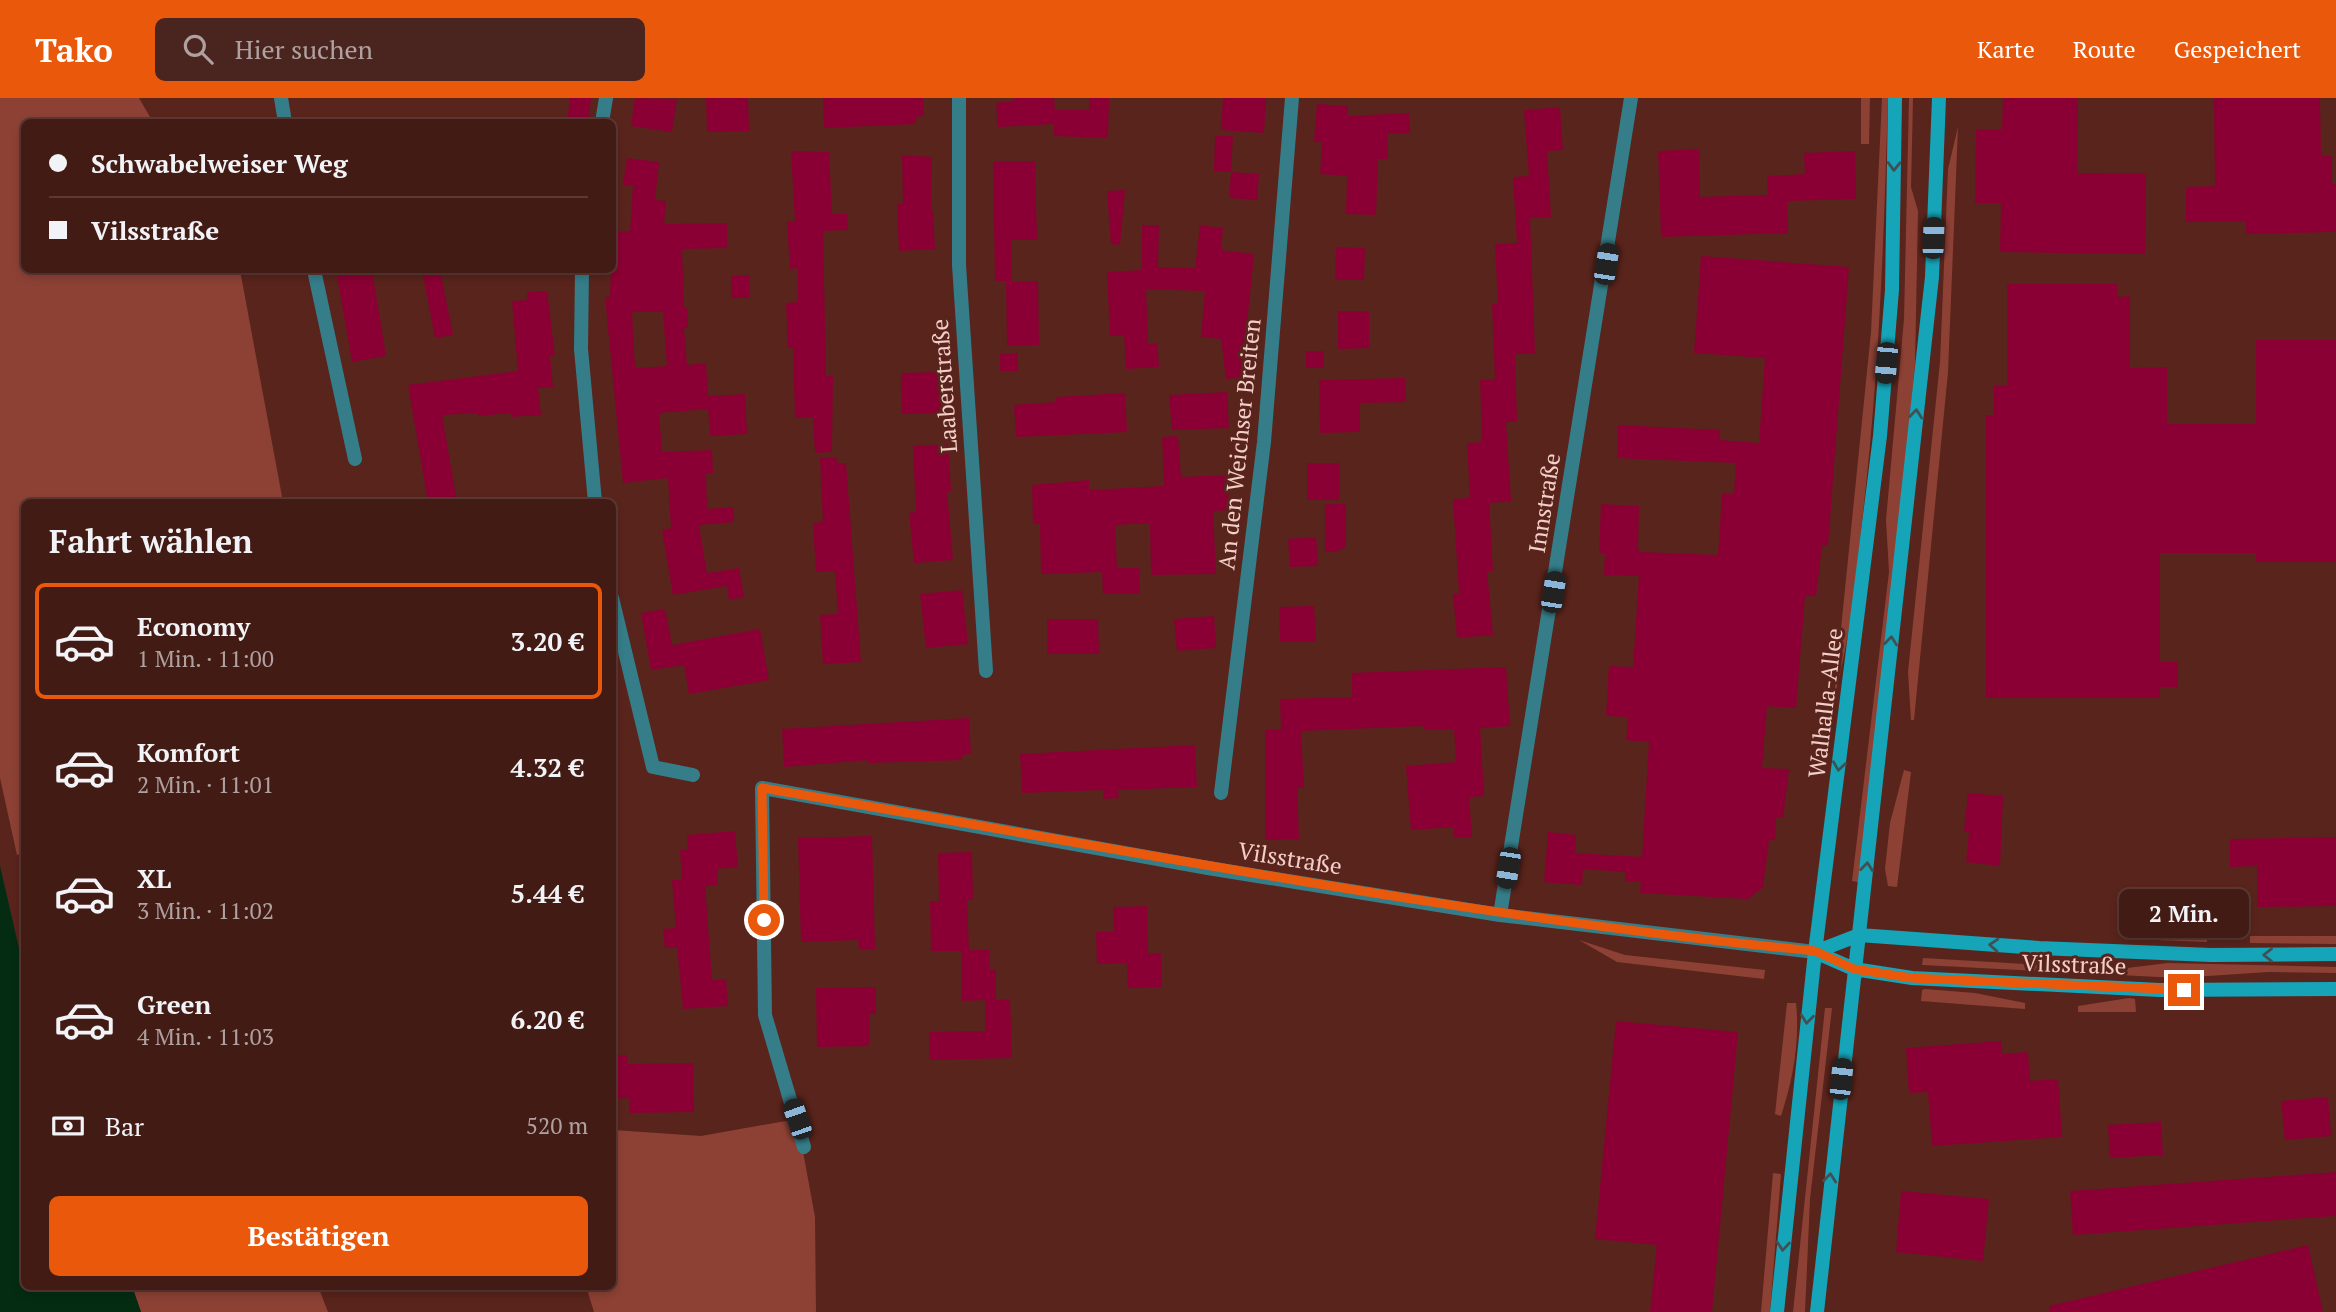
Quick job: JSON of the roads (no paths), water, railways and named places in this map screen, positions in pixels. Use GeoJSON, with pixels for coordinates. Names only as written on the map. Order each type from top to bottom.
{"type":"FeatureCollection","features":[{"type":"Feature","properties":{"kind":"main road","name":"Walhalla-Allee"},"geometry":{"type":"LineString","coordinates":[[1777,1312],[1815,951],[1880,436],[1892,290],[1895,98]]}},
{"type":"Feature","properties":{"kind":"main road"},"geometry":{"type":"LineString","coordinates":[[1817,1312],[1932,277],[1939,98]]}},
{"type":"Feature","properties":{"kind":"main road","name":"Vilsstraße"},"geometry":{"type":"LineString","coordinates":[[1815,951],[1858,934],[2027,947],[2211,955],[2336,954]]}},
{"type":"Feature","properties":{"kind":"main road","name":"Vilsstraße"},"geometry":{"type":"LineString","coordinates":[[1815,951],[1854,969],[1912,978],[2038,986],[2336,989]]}},
{"type":"Feature","properties":{"kind":"street"},"geometry":{"type":"LineString","coordinates":[[281,98],[284,119]]}},
{"type":"Feature","properties":{"kind":"street"},"geometry":{"type":"LineString","coordinates":[[602,119],[606,98]]}},
{"type":"Feature","properties":{"kind":"street","name":"Laaberstraße"},"geometry":{"type":"LineString","coordinates":[[959,98],[959,265],[986,671]]}},
{"type":"Feature","properties":{"kind":"street","name":"An den Weichser Breiten"},"geometry":{"type":"LineString","coordinates":[[1221,793],[1264,442],[1292,98]]}},
{"type":"Feature","properties":{"kind":"street","name":"Innstraße"},"geometry":{"type":"LineString","coordinates":[[1500,915],[1631,98]]}},
{"type":"Feature","properties":{"kind":"street"},"geometry":{"type":"LineString","coordinates":[[315,273],[355,459]]}},
{"type":"Feature","properties":{"kind":"street"},"geometry":{"type":"LineString","coordinates":[[582,273],[581,349],[595,499]]}},
{"type":"Feature","properties":{"kind":"street"},"geometry":{"type":"LineString","coordinates":[[616,614],[653,767],[693,775]]}},
{"type":"Feature","properties":{"kind":"street","name":"Vilsstraße"},"geometry":{"type":"LineString","coordinates":[[804,1147],[765,1014],[762,788],[1208,868],[1500,915],[1815,951]]}}]}
